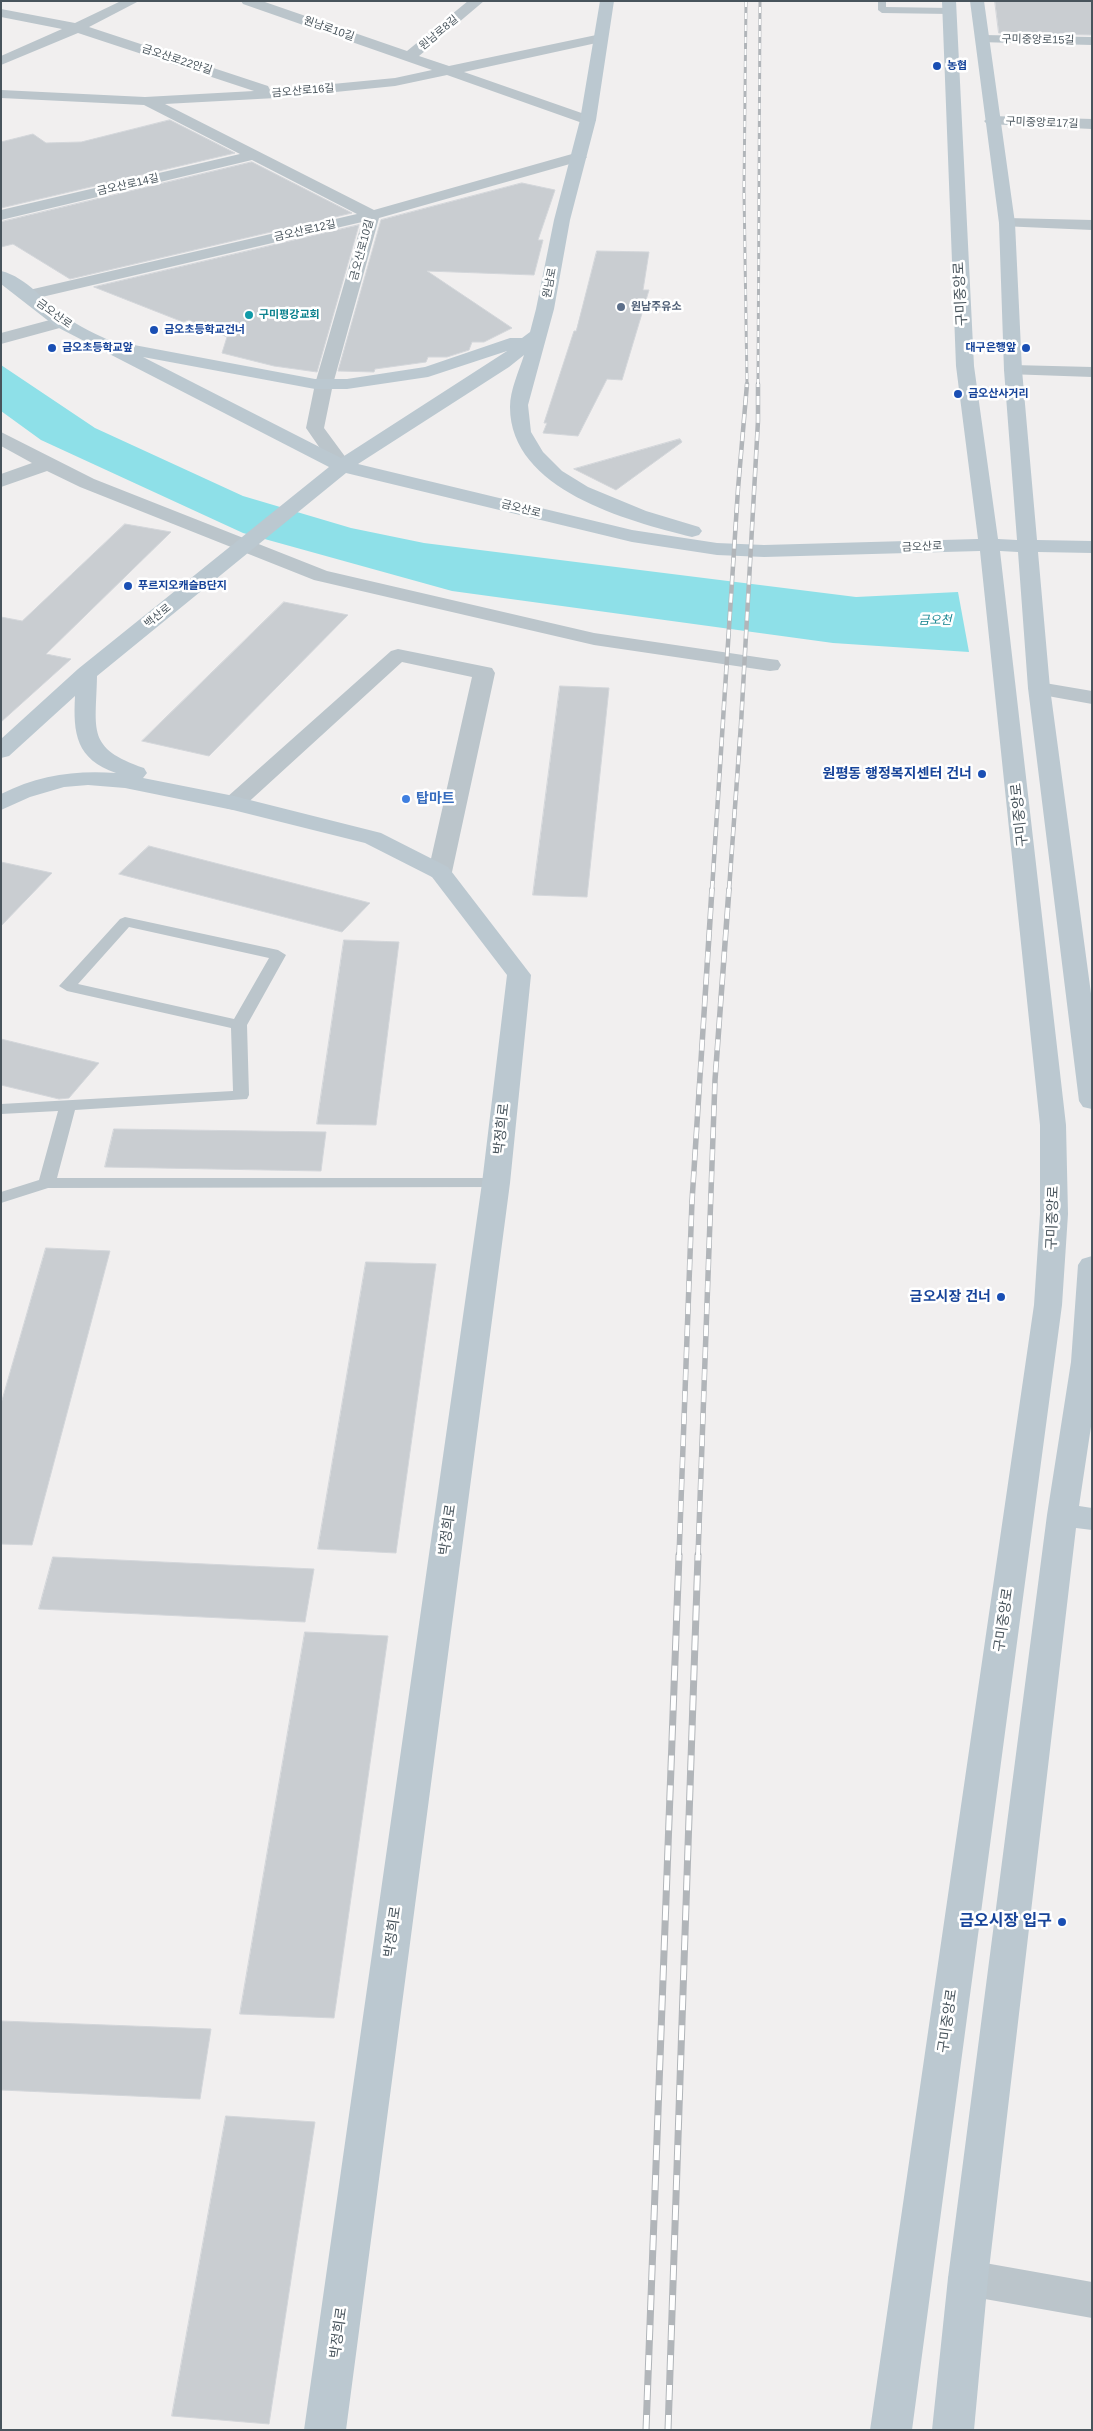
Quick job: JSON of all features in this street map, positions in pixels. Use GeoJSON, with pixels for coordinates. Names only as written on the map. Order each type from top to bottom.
{"type":"FeatureCollection","features":[{"type":"Feature","properties":{"kind":"main road","name":"원남로"},"geometry":{"type":"LineString","coordinates":[[607,1],[588,120],[562,220],[545,309],[536,335],[519,405],[518,420],[524,440],[537,460],[560,477],[604,503],[702,534],[773,551]]}},
{"type":"Feature","properties":{"kind":"main road"},"geometry":{"type":"LineString","coordinates":[[977,1],[1007,223],[1013,370],[1039,688],[1084,990],[1092,1101]]}},
{"type":"Feature","properties":{"kind":"main road","name":"구미중앙로"},"geometry":{"type":"LineString","coordinates":[[891,2430],[1048,1305],[1054,1214],[1053,1126],[989,545],[965,366],[949,6]]}},
{"type":"Feature","properties":{"kind":"main road","name":"금오산로"},"geometry":{"type":"LineString","coordinates":[[1,276],[29,295],[61,322],[342,466],[632,536],[717,549],[773,551],[989,545],[1092,547]]}},
{"type":"Feature","properties":{"kind":"main road"},"geometry":{"type":"LineString","coordinates":[[102,344],[315,384],[324,384],[376,381],[428,372],[536,335]]}},
{"type":"Feature","properties":{"kind":"main road"},"geometry":{"type":"LineString","coordinates":[[342,466],[503,363],[536,335]]}},
{"type":"Feature","properties":{"kind":"main road","name":"백산로"},"geometry":{"type":"LineString","coordinates":[[1,751],[86,674],[342,466]]}},
{"type":"Feature","properties":{"kind":"main road"},"geometry":{"type":"LineString","coordinates":[[86,674],[86,736],[91,748],[100,758],[134,773],[234,803]]}},
{"type":"Feature","properties":{"kind":"main road"},"geometry":{"type":"LineString","coordinates":[[1,803],[43,784],[88,778],[125,781],[234,803]]}},
{"type":"Feature","properties":{"kind":"main road","name":"박정희로"},"geometry":{"type":"LineString","coordinates":[[234,803],[373,838],[440,872],[519,975],[496,1183],[325,2430]]}},
{"type":"Feature","properties":{"kind":"main road"},"geometry":{"type":"LineString","coordinates":[[953,2430],[968,2278],[1077,1517],[1092,1264]]}},
{"type":"Feature","properties":{"kind":"street"},"geometry":{"type":"LineString","coordinates":[[1,61],[77,28],[132,1]]}},
{"type":"Feature","properties":{"kind":"street","name":"원남로10길"},"geometry":{"type":"LineString","coordinates":[[248,1],[410,57]]}},
{"type":"Feature","properties":{"kind":"street","name":"원남로8길"},"geometry":{"type":"LineString","coordinates":[[410,57],[477,1]]}},
{"type":"Feature","properties":{"kind":"street","name":"금오산로22안길"},"geometry":{"type":"LineString","coordinates":[[1,13],[77,28],[276,94]]}},
{"type":"Feature","properties":{"kind":"street","name":"금오산로16길"},"geometry":{"type":"LineString","coordinates":[[1,94],[145,100],[276,94],[395,82],[601,38]]}},
{"type":"Feature","properties":{"kind":"street","name":"구미중앙로15길"},"geometry":{"type":"LineString","coordinates":[[983,39],[1092,41]]}},
{"type":"Feature","properties":{"kind":"street","name":"원남로8길"},"geometry":{"type":"LineString","coordinates":[[410,57],[449,70]]}},
{"type":"Feature","properties":{"kind":"street"},"geometry":{"type":"LineString","coordinates":[[449,70],[588,120]]}},
{"type":"Feature","properties":{"kind":"street","name":"금오산로10길"},"geometry":{"type":"LineString","coordinates":[[145,100],[372,215],[324,384],[315,428],[342,466]]}},
{"type":"Feature","properties":{"kind":"street","name":"구미중앙로17길"},"geometry":{"type":"LineString","coordinates":[[992,121],[1092,124]]}},
{"type":"Feature","properties":{"kind":"street","name":"금오산로14길"},"geometry":{"type":"LineString","coordinates":[[1,215],[255,155]]}},
{"type":"Feature","properties":{"kind":"street","name":"금오산로12길"},"geometry":{"type":"LineString","coordinates":[[29,295],[372,215],[579,157]]}},
{"type":"Feature","properties":{"kind":"street"},"geometry":{"type":"LineString","coordinates":[[1007,223],[1092,225]]}},
{"type":"Feature","properties":{"kind":"street"},"geometry":{"type":"LineString","coordinates":[[1,339],[61,322]]}},
{"type":"Feature","properties":{"kind":"street"},"geometry":{"type":"LineString","coordinates":[[1013,370],[1092,372]]}},
{"type":"Feature","properties":{"kind":"street"},"geometry":{"type":"LineString","coordinates":[[1,438],[87,483],[321,576],[594,639],[712,658],[770,665]]}},
{"type":"Feature","properties":{"kind":"street"},"geometry":{"type":"LineString","coordinates":[[1,481],[48,464]]}},
{"type":"Feature","properties":{"kind":"street"},"geometry":{"type":"LineString","coordinates":[[234,803],[398,655],[484,673],[440,872]]}},
{"type":"Feature","properties":{"kind":"street"},"geometry":{"type":"LineString","coordinates":[[1039,688],[1092,698]]}},
{"type":"Feature","properties":{"kind":"street"},"geometry":{"type":"LineString","coordinates":[[968,2278],[1092,2300]]}},
{"type":"Feature","properties":{"kind":"lane"},"geometry":{"type":"LineString","coordinates":[[882,1],[882,10],[949,6]]}},
{"type":"Feature","properties":{"kind":"lane"},"geometry":{"type":"LineString","coordinates":[[1,1110],[241,1095],[239,1025],[278,954],[125,922],[67,986],[239,1025]]}},
{"type":"Feature","properties":{"kind":"lane"},"geometry":{"type":"LineString","coordinates":[[47,1182],[68,1105]]}},
{"type":"Feature","properties":{"kind":"lane"},"geometry":{"type":"LineString","coordinates":[[1,1198],[47,1182],[496,1183]]}},
{"type":"Feature","properties":{"kind":"water","name":"금오천"},"geometry":{"type":"Polygon","coordinates":[[[1,365],[95,428],[243,496],[351,528],[424,543],[856,597],[958,592],[969,652],[833,643],[452,591],[243,533],[41,440],[1,411],[1,365]]]}},
{"type":"Feature","properties":{"kind":"building"},"geometry":{"type":"Polygon","coordinates":[[[995,1],[1092,1],[1092,35],[999,33],[995,1]]]}},
{"type":"Feature","properties":{"kind":"building"},"geometry":{"type":"Polygon","coordinates":[[[170,120],[235,153],[1,208],[1,142],[33,134],[46,143],[81,142],[170,120]]]}},
{"type":"Feature","properties":{"kind":"building"},"geometry":{"type":"Polygon","coordinates":[[[252,162],[352,213],[70,279],[13,244],[1,247],[1,222],[252,162]]]}},
{"type":"Feature","properties":{"kind":"building"},"geometry":{"type":"Polygon","coordinates":[[[522,183],[555,190],[538,240],[543,240],[534,275],[427,271],[512,328],[484,342],[472,342],[469,350],[447,357],[428,357],[426,362],[375,369],[374,372],[338,371],[381,220],[522,183]]]}},
{"type":"Feature","properties":{"kind":"building"},"geometry":{"type":"Polygon","coordinates":[[[359,225],[317,372],[274,366],[222,353],[227,337],[189,320],[183,322],[94,287],[359,225]]]}},
{"type":"Feature","properties":{"kind":"building"},"geometry":{"type":"Polygon","coordinates":[[[597,251],[649,252],[643,290],[649,290],[622,380],[607,379],[578,436],[543,433],[547,423],[544,423],[574,331],[576,331],[597,251]]]}},
{"type":"Feature","properties":{"kind":"building"},"geometry":{"type":"Polygon","coordinates":[[[680,439],[682,442],[616,490],[574,469],[680,439]]]}},
{"type":"Feature","properties":{"kind":"building"},"geometry":{"type":"Polygon","coordinates":[[[125,524],[171,532],[46,654],[71,659],[1,722],[1,617],[22,621],[125,524]]]}},
{"type":"Feature","properties":{"kind":"building"},"geometry":{"type":"Polygon","coordinates":[[[284,602],[348,615],[209,756],[142,741],[284,602]]]}},
{"type":"Feature","properties":{"kind":"building"},"geometry":{"type":"Polygon","coordinates":[[[560,686],[609,688],[587,897],[533,895],[560,686]]]}},
{"type":"Feature","properties":{"kind":"building"},"geometry":{"type":"Polygon","coordinates":[[[149,846],[370,903],[342,932],[119,874],[149,846]]]}},
{"type":"Feature","properties":{"kind":"building"},"geometry":{"type":"Polygon","coordinates":[[[1,862],[52,873],[1,926],[1,862]]]}},
{"type":"Feature","properties":{"kind":"building"},"geometry":{"type":"Polygon","coordinates":[[[344,940],[399,942],[376,1125],[317,1124],[344,940]]]}},
{"type":"Feature","properties":{"kind":"building"},"geometry":{"type":"Polygon","coordinates":[[[1,1039],[99,1063],[69,1098],[59,1099],[1,1085],[1,1039]]]}},
{"type":"Feature","properties":{"kind":"building"},"geometry":{"type":"Polygon","coordinates":[[[114,1129],[326,1132],[321,1171],[105,1167],[114,1129]]]}},
{"type":"Feature","properties":{"kind":"building"},"geometry":{"type":"Polygon","coordinates":[[[46,1248],[110,1251],[32,1545],[1,1544],[1,1404],[46,1248]]]}},
{"type":"Feature","properties":{"kind":"building"},"geometry":{"type":"Polygon","coordinates":[[[366,1262],[436,1264],[396,1553],[318,1549],[366,1262]]]}},
{"type":"Feature","properties":{"kind":"building"},"geometry":{"type":"Polygon","coordinates":[[[53,1557],[314,1569],[305,1622],[39,1609],[53,1557]]]}},
{"type":"Feature","properties":{"kind":"building"},"geometry":{"type":"Polygon","coordinates":[[[305,1632],[388,1636],[334,2018],[240,2014],[305,1632]]]}},
{"type":"Feature","properties":{"kind":"building"},"geometry":{"type":"Polygon","coordinates":[[[1,2021],[211,2029],[200,2099],[1,2090],[1,2021]]]}},
{"type":"Feature","properties":{"kind":"building"},"geometry":{"type":"Polygon","coordinates":[[[226,2116],[315,2122],[269,2424],[172,2416],[226,2116]]]}},
{"type":"Feature","properties":{"kind":"railway"},"geometry":{"type":"LineString","coordinates":[[746,1],[744,191],[747,384]]}},
{"type":"Feature","properties":{"kind":"railway"},"geometry":{"type":"LineString","coordinates":[[758,385],[760,1]]}},
{"type":"Feature","properties":{"kind":"railway"},"geometry":{"type":"LineString","coordinates":[[712,890],[738,489],[747,384]]}},
{"type":"Feature","properties":{"kind":"railway"},"geometry":{"type":"LineString","coordinates":[[729,890],[741,724],[758,421],[758,385]]}},
{"type":"Feature","properties":{"kind":"railway"},"geometry":{"type":"LineString","coordinates":[[679,1556],[692,1201],[712,889]]}},
{"type":"Feature","properties":{"kind":"railway"},"geometry":{"type":"LineString","coordinates":[[698,1556],[715,1080],[729,889]]}},
{"type":"Feature","properties":{"kind":"railway"},"geometry":{"type":"LineString","coordinates":[[646,2430],[679,1555]]}},
{"type":"Feature","properties":{"kind":"railway"},"geometry":{"type":"LineString","coordinates":[[668,2430],[698,1555]]}},
{"type":"Feature","properties":{"kind":"place","name":"농협"},"geometry":{"type":"Point","coordinates":[937,66]}},
{"type":"Feature","properties":{"kind":"place","name":"원남주유소"},"geometry":{"type":"Point","coordinates":[621,307]}},
{"type":"Feature","properties":{"kind":"place","name":"구미평강교회"},"geometry":{"type":"Point","coordinates":[249,315]}},
{"type":"Feature","properties":{"kind":"place","name":"금오초등학교건너"},"geometry":{"type":"Point","coordinates":[154,330]}},
{"type":"Feature","properties":{"kind":"place","name":"금오초등학교앞"},"geometry":{"type":"Point","coordinates":[52,348]}},
{"type":"Feature","properties":{"kind":"place","name":"대구은행앞"},"geometry":{"type":"Point","coordinates":[1026,348]}},
{"type":"Feature","properties":{"kind":"place","name":"금오산사거리"},"geometry":{"type":"Point","coordinates":[958,394]}},
{"type":"Feature","properties":{"kind":"place","name":"푸르지오캐슬B단지"},"geometry":{"type":"Point","coordinates":[128,586]}},
{"type":"Feature","properties":{"kind":"place","name":"원평동 행정복지센터 건너"},"geometry":{"type":"Point","coordinates":[982,774]}},
{"type":"Feature","properties":{"kind":"place","name":"탑마트"},"geometry":{"type":"Point","coordinates":[406,799]}},
{"type":"Feature","properties":{"kind":"place","name":"금오시장 건너"},"geometry":{"type":"Point","coordinates":[1001,1297]}},
{"type":"Feature","properties":{"kind":"place","name":"금오시장 입구"},"geometry":{"type":"Point","coordinates":[1062,1922]}}]}
